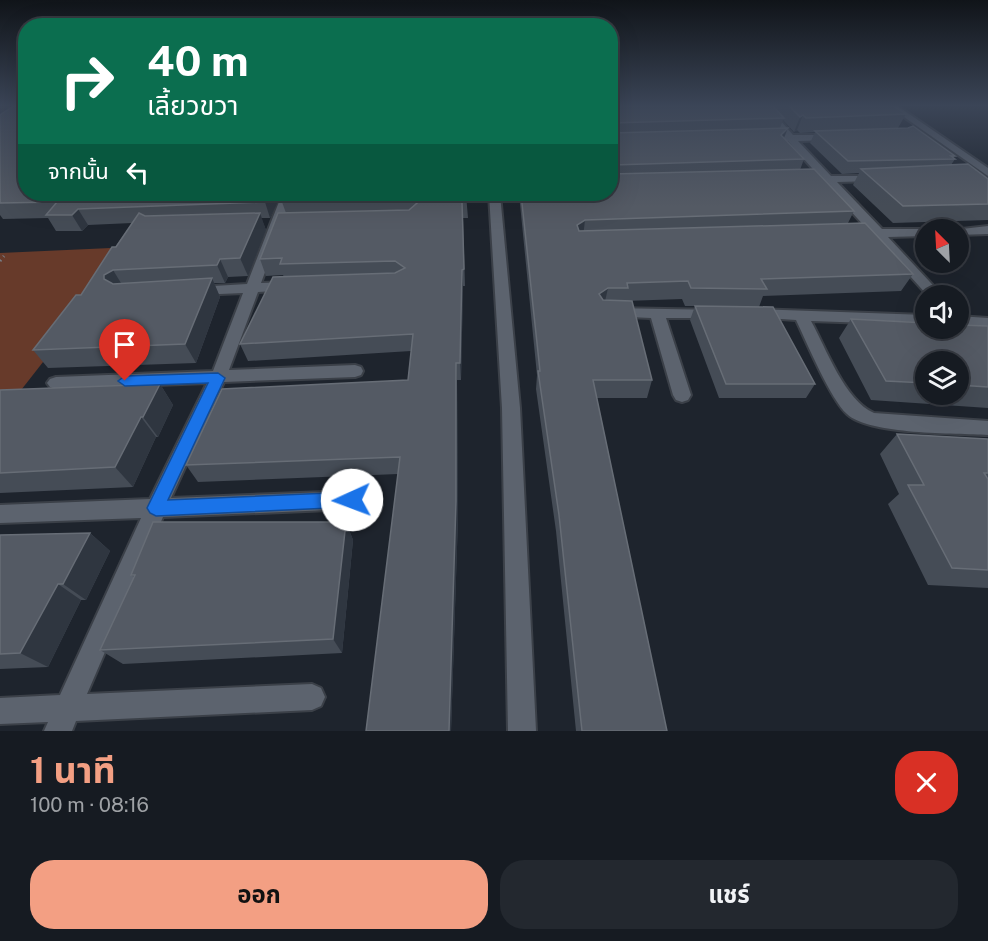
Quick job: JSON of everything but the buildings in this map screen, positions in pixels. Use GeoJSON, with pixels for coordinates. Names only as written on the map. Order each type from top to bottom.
{"type":"FeatureCollection","features":[{"type":"Feature","properties":{"kind":"street"},"geometry":{"type":"LineString","coordinates":[[791,139],[926,285]]}},
{"type":"Feature","properties":{"kind":"street"},"geometry":{"type":"LineString","coordinates":[[940,139],[988,173]]}},
{"type":"Feature","properties":{"kind":"street"},"geometry":{"type":"LineString","coordinates":[[795,181],[886,178]]}},
{"type":"Feature","properties":{"kind":"street"},"geometry":{"type":"LineString","coordinates":[[64,720],[156,508],[218,378],[285,201]]}},
{"type":"Feature","properties":{"kind":"street"},"geometry":{"type":"LineString","coordinates":[[495,201],[511,408],[522,731]]}},
{"type":"Feature","properties":{"kind":"street"},"geometry":{"type":"LineString","coordinates":[[969,231],[988,230]]}},
{"type":"Feature","properties":{"kind":"street"},"geometry":{"type":"LineString","coordinates":[[843,234],[915,232]]}},
{"type":"Feature","properties":{"kind":"street"},"geometry":{"type":"LineString","coordinates":[[182,292],[306,286]]}},
{"type":"Feature","properties":{"kind":"street"},"geometry":{"type":"LineString","coordinates":[[605,313],[800,314],[915,319]]}},
{"type":"Feature","properties":{"kind":"street"},"geometry":{"type":"LineString","coordinates":[[657,313],[682,395]]}},
{"type":"Feature","properties":{"kind":"street"},"geometry":{"type":"LineString","coordinates":[[800,314],[852,410],[874,420],[988,428]]}},
{"type":"Feature","properties":{"kind":"street"},"geometry":{"type":"LineString","coordinates":[[969,322],[988,323]]}},
{"type":"Feature","properties":{"kind":"street"},"geometry":{"type":"LineString","coordinates":[[56,383],[355,372]]}},
{"type":"Feature","properties":{"kind":"street"},"geometry":{"type":"LineString","coordinates":[[0,514],[352,500]]}},
{"type":"Feature","properties":{"kind":"street"},"geometry":{"type":"LineString","coordinates":[[0,711],[64,720],[312,697]]}},
{"type":"Feature","properties":{"kind":"path"},"geometry":{"type":"LineString","coordinates":[[0,261],[4,256]]}},
{"type":"Feature","properties":{"kind":"shaded area"},"geometry":{"type":"Polygon","coordinates":[[[133,247],[0,417],[0,253],[133,247]]]}},
{"type":"Feature","properties":{"kind":"route"},"geometry":{"type":"LineString","coordinates":[[125,381],[218,378],[156,508],[352,500]]}}]}
